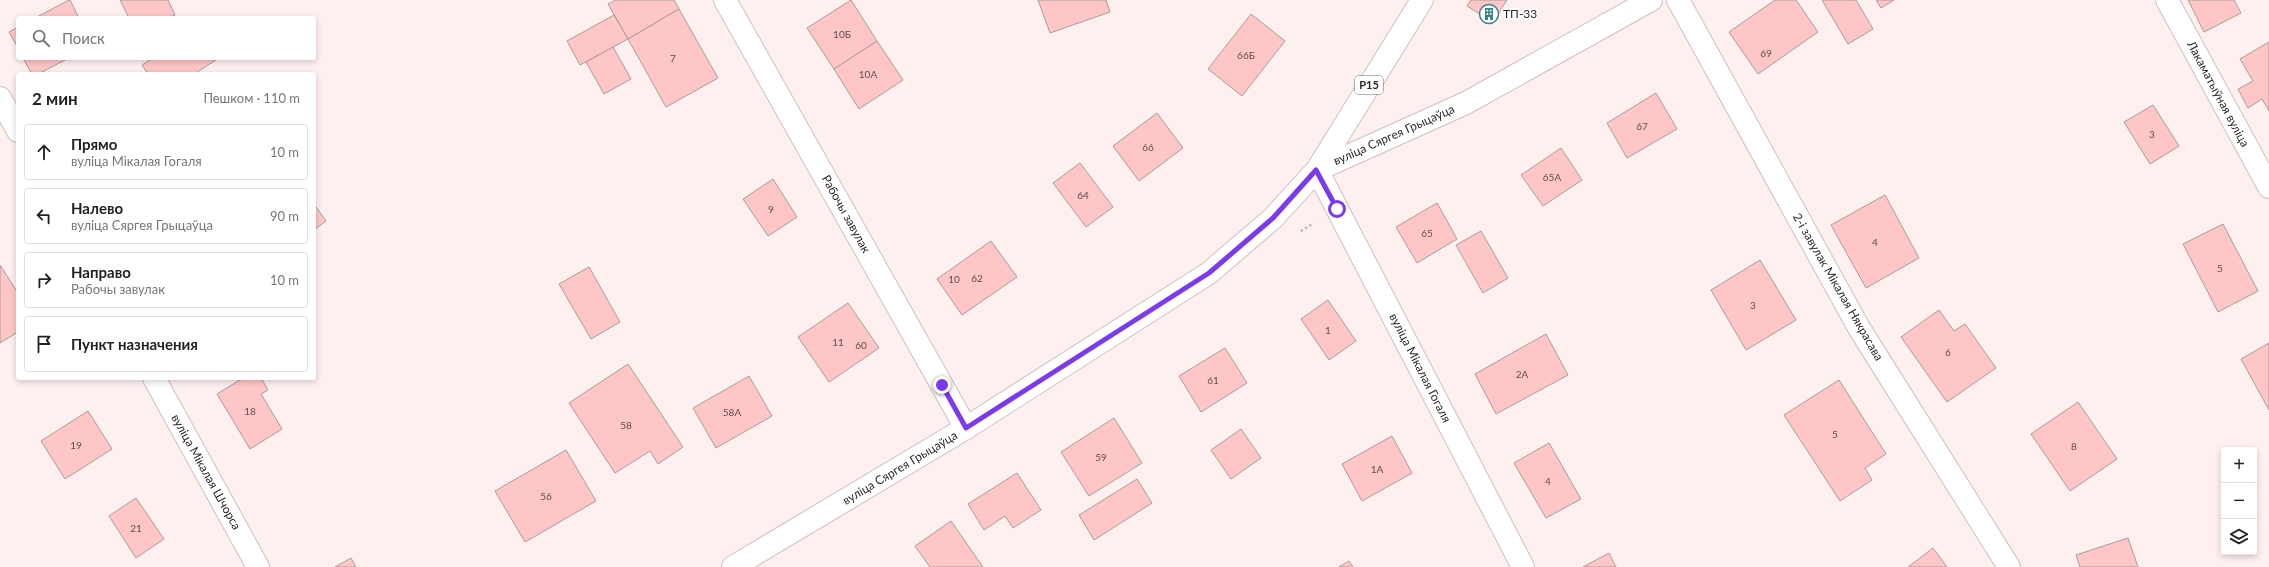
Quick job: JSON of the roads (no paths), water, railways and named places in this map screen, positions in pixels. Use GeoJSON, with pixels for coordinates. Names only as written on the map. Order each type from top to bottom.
{"type":"FeatureCollection","features":[{"type":"Feature","properties":{"kind":"street","name":"Рабочы завулак"},"geometry":{"type":"LineString","coordinates":[[725,0],[966,428]]}},
{"type":"Feature","properties":{"kind":"street","name":"Р15"},"geometry":{"type":"LineString","coordinates":[[1316,170],[1422,0]]}},
{"type":"Feature","properties":{"kind":"street","name":"вуліца Сяргея Грыцаўца"},"geometry":{"type":"LineString","coordinates":[[733,567],[966,428],[1209,273],[1273,218],[1316,170],[1466,104],[1651,0]]}},
{"type":"Feature","properties":{"kind":"street","name":"2-і завулак Мікалая Някрасава"},"geometry":{"type":"LineString","coordinates":[[1678,0],[1859,328],[2009,567]]}},
{"type":"Feature","properties":{"kind":"street","name":"Лакаматыўная вуліца"},"geometry":{"type":"LineString","coordinates":[[2167,0],[2269,187]]}},
{"type":"Feature","properties":{"kind":"street"},"geometry":{"type":"LineString","coordinates":[[0,98],[16,127]]}},
{"type":"Feature","properties":{"kind":"street","name":"вуліца Мікалая Гогаля"},"geometry":{"type":"LineString","coordinates":[[1316,170],[1523,567]]}},
{"type":"Feature","properties":{"kind":"street","name":"вуліца Мікалая Шчорса"},"geometry":{"type":"LineString","coordinates":[[155,380],[258,567]]}},
{"type":"Feature","properties":{"kind":"place","name":"ТП-33"},"geometry":{"type":"Point","coordinates":[1489,14]}}]}
